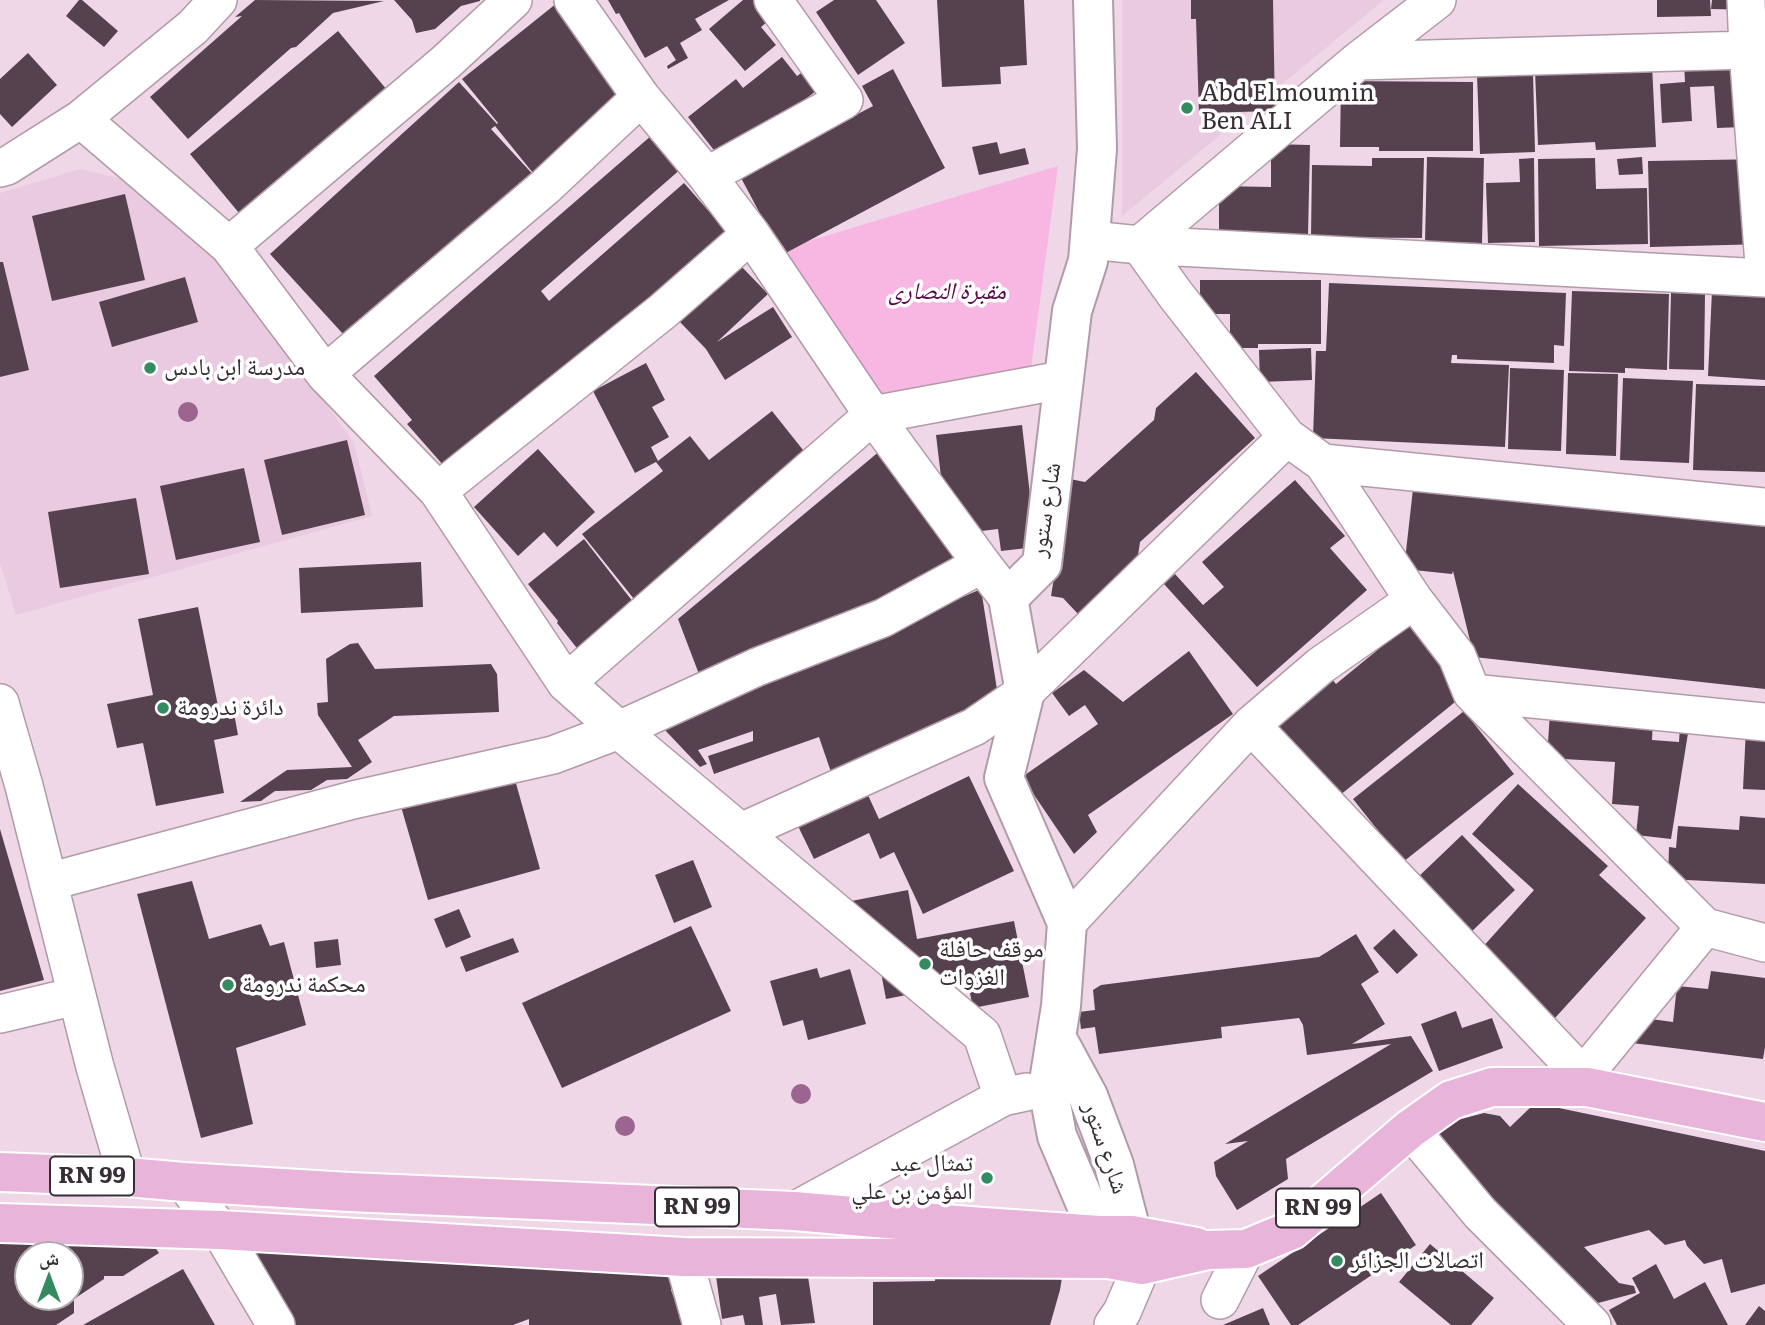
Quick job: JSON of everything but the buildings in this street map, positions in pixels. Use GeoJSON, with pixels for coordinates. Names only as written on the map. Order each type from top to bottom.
{"type":"FeatureCollection","features":[{"type":"Feature","properties":{"kind":"main road","name":"RN 99"},"geometry":{"type":"LineString","coordinates":[[0,1223],[220,1230],[683,1257],[1246,1248],[1292,1230],[1410,1129],[1451,1100],[1492,1087],[1585,1082],[1765,1122]]}},
{"type":"Feature","properties":{"kind":"main road","name":"RN 99"},"geometry":{"type":"LineString","coordinates":[[0,1172],[127,1177],[363,1193],[794,1211],[969,1226],[1120,1248]]}},
{"type":"Feature","properties":{"kind":"street"},"geometry":{"type":"LineString","coordinates":[[0,168],[81,119],[193,27],[218,0]]}},
{"type":"Feature","properties":{"kind":"street"},"geometry":{"type":"LineString","coordinates":[[229,246],[446,62],[513,0]]}},
{"type":"Feature","properties":{"kind":"street"},"geometry":{"type":"LineString","coordinates":[[573,0],[641,97],[751,234],[873,415],[1008,598]]}},
{"type":"Feature","properties":{"kind":"street"},"geometry":{"type":"LineString","coordinates":[[707,176],[844,100],[773,0]]}},
{"type":"Feature","properties":{"kind":"street","name":"شارع ستور"},"geometry":{"type":"LineString","coordinates":[[1093,0],[1097,149],[1088,261],[1072,311],[1042,564],[1008,598],[1025,692],[1003,778],[1067,923],[1061,1006],[1048,1088],[1057,1136],[1120,1248]]}},
{"type":"Feature","properties":{"kind":"street"},"geometry":{"type":"LineString","coordinates":[[1140,245],[1358,61],[1437,0]]}},
{"type":"Feature","properties":{"kind":"street"},"geometry":{"type":"LineString","coordinates":[[1090,240],[1140,245],[1765,278],[1746,0]]}},
{"type":"Feature","properties":{"kind":"street"},"geometry":{"type":"LineString","coordinates":[[1358,61],[1748,50]]}},
{"type":"Feature","properties":{"kind":"street"},"geometry":{"type":"LineString","coordinates":[[326,374],[545,187],[641,97]]}},
{"type":"Feature","properties":{"kind":"street"},"geometry":{"type":"LineString","coordinates":[[81,119],[229,246],[326,374],[438,491],[566,683],[982,1035],[1003,1097]]}},
{"type":"Feature","properties":{"kind":"street"},"geometry":{"type":"LineString","coordinates":[[438,491],[663,311],[751,234]]}},
{"type":"Feature","properties":{"kind":"street"},"geometry":{"type":"LineString","coordinates":[[1140,245],[1287,437],[1323,463],[1414,600],[1457,656],[1472,693],[1705,927],[1765,943]]}},
{"type":"Feature","properties":{"kind":"street"},"geometry":{"type":"LineString","coordinates":[[566,683],[873,415],[1062,380]]}},
{"type":"Feature","properties":{"kind":"street"},"geometry":{"type":"LineString","coordinates":[[741,832],[974,727],[1025,692],[1287,437]]}},
{"type":"Feature","properties":{"kind":"street"},"geometry":{"type":"LineString","coordinates":[[1323,463],[1765,507]]}},
{"type":"Feature","properties":{"kind":"street"},"geometry":{"type":"LineString","coordinates":[[48,882],[353,800],[553,755],[620,730],[757,667],[883,618],[982,564]]}},
{"type":"Feature","properties":{"kind":"street"},"geometry":{"type":"LineString","coordinates":[[1067,923],[1251,725],[1320,666],[1414,600]]}},
{"type":"Feature","properties":{"kind":"street"},"geometry":{"type":"LineString","coordinates":[[1472,693],[1765,722]]}},
{"type":"Feature","properties":{"kind":"street"},"geometry":{"type":"LineString","coordinates":[[0,703],[12,790],[48,882],[95,1067],[127,1177]]}},
{"type":"Feature","properties":{"kind":"street"},"geometry":{"type":"LineString","coordinates":[[1251,725],[1585,1082],[1705,927]]}},
{"type":"Feature","properties":{"kind":"street"},"geometry":{"type":"LineString","coordinates":[[0,1014],[76,996]]}},
{"type":"Feature","properties":{"kind":"street","name":"شارع ستور"},"geometry":{"type":"LineString","coordinates":[[1056,1037],[1088,1096],[1114,1165],[1120,1248]]}},
{"type":"Feature","properties":{"kind":"street"},"geometry":{"type":"LineString","coordinates":[[794,1211],[1003,1097],[1048,1088]]}},
{"type":"Feature","properties":{"kind":"street"},"geometry":{"type":"LineString","coordinates":[[1410,1129],[1480,1213],[1592,1325]]}},
{"type":"Feature","properties":{"kind":"street"},"geometry":{"type":"LineString","coordinates":[[184,1182],[220,1230],[276,1325]]}},
{"type":"Feature","properties":{"kind":"street"},"geometry":{"type":"LineString","coordinates":[[1113,1325],[1122,1312],[1120,1248]]}},
{"type":"Feature","properties":{"kind":"street"},"geometry":{"type":"LineString","coordinates":[[1220,1300],[1246,1248]]}},
{"type":"Feature","properties":{"kind":"street"},"geometry":{"type":"LineString","coordinates":[[683,1257],[702,1325]]}},
{"type":"Feature","properties":{"kind":"shaded area","name":"Abd Elmoumin Ben ALI"},"geometry":{"type":"Polygon","coordinates":[[[1122,0],[1384,0],[1122,216],[1122,0]]]}},
{"type":"Feature","properties":{"kind":"shaded area","name":"مدرسة ابن بادس"},"geometry":{"type":"Polygon","coordinates":[[[80,169],[136,182],[207,242],[354,443],[372,516],[16,615],[0,563],[0,193],[80,169]]]}},
{"type":"Feature","properties":{"kind":"green space","name":"مقبرة النصارى"},"geometry":{"type":"Polygon","coordinates":[[[1058,166],[1031,368],[876,395],[782,249],[1058,166]]]}},
{"type":"Feature","properties":{"kind":"place","name":"Abd Elmoumin Ben ALI"},"geometry":{"type":"Point","coordinates":[1187,108]}},
{"type":"Feature","properties":{"kind":"place","name":"مدرسة ابن بادس"},"geometry":{"type":"Point","coordinates":[150,368]}},
{"type":"Feature","properties":{"kind":"place","name":"دائرة ندرومة"},"geometry":{"type":"Point","coordinates":[163,708]}},
{"type":"Feature","properties":{"kind":"place","name":"موقف حافلة الغزوات"},"geometry":{"type":"Point","coordinates":[925,964]}},
{"type":"Feature","properties":{"kind":"place","name":"محكمة ندرومة"},"geometry":{"type":"Point","coordinates":[228,985]}},
{"type":"Feature","properties":{"kind":"place","name":"تمثال عبد المؤمن بن علي"},"geometry":{"type":"Point","coordinates":[987,1178]}},
{"type":"Feature","properties":{"kind":"place","name":"اتصالات الجزائر"},"geometry":{"type":"Point","coordinates":[1337,1261]}}]}
